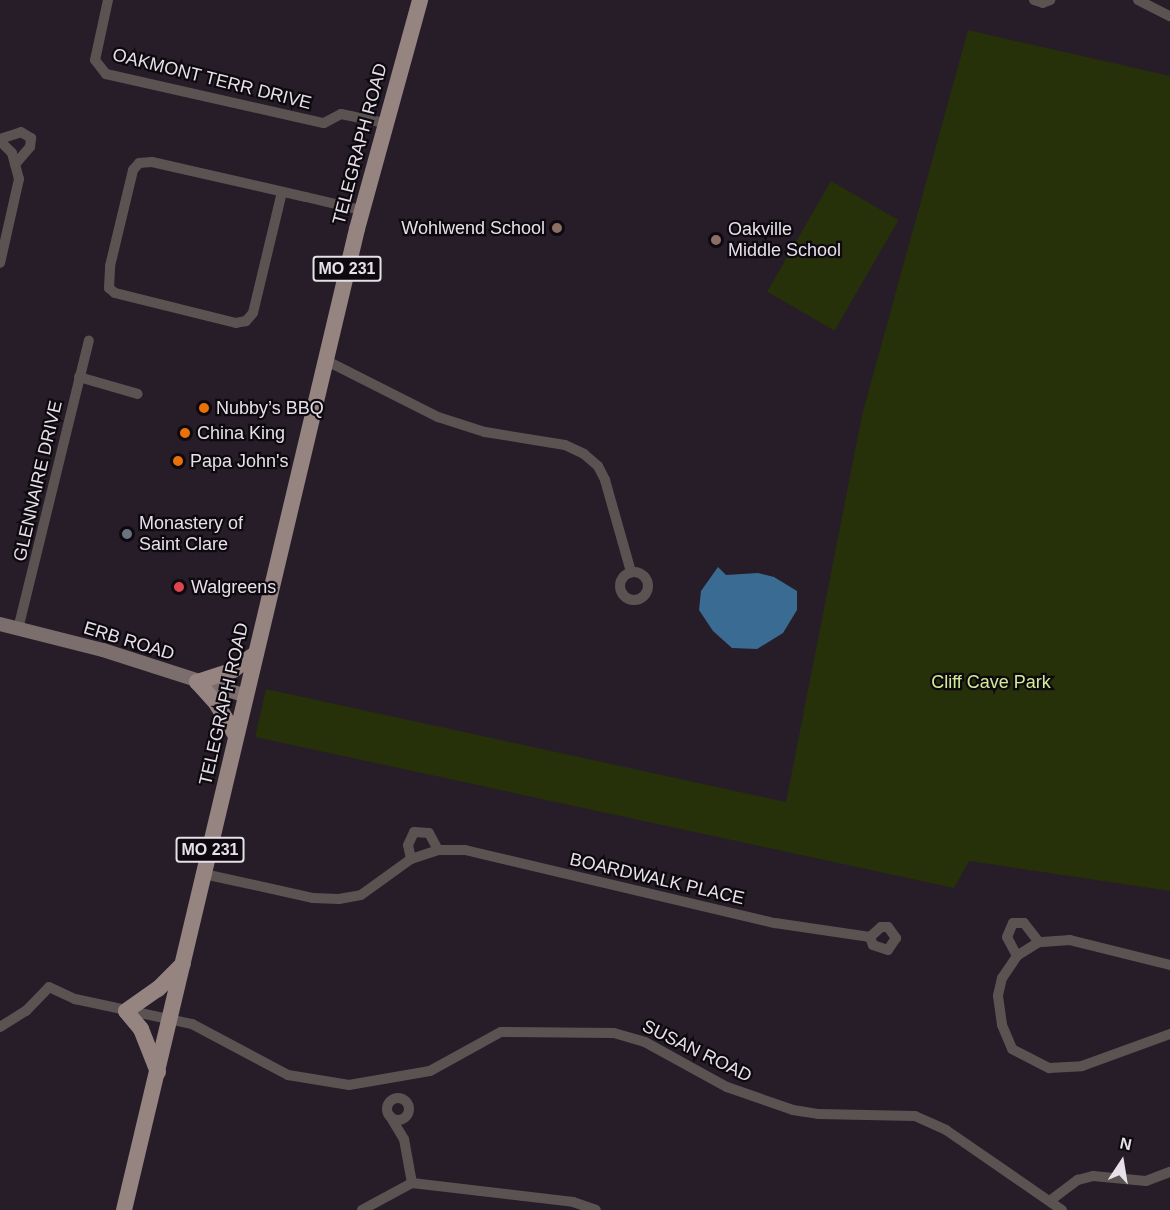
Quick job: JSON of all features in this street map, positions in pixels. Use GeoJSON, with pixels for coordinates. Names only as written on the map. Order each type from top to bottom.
{"type":"FeatureCollection","features":[{"type":"Feature","properties":{"kind":"main road","name":"TELEGRAPH ROAD"},"geometry":{"type":"LineString","coordinates":[[124,1210],[361,210],[420,0]]}},
{"type":"Feature","properties":{"kind":"main road"},"geometry":{"type":"LineString","coordinates":[[236,736],[217,704],[197,682],[226,673],[255,654]]}},
{"type":"Feature","properties":{"kind":"main road"},"geometry":{"type":"LineString","coordinates":[[158,1072],[141,1029],[126,1011],[158,989],[183,963]]}},
{"type":"Feature","properties":{"kind":"street","name":"OAKMONT TERR DRIVE"},"geometry":{"type":"LineString","coordinates":[[108,0],[95,60],[106,74],[324,123],[341,114],[385,123]]}},
{"type":"Feature","properties":{"kind":"street"},"geometry":{"type":"LineString","coordinates":[[1034,0],[1042,3],[1050,0]]}},
{"type":"Feature","properties":{"kind":"street"},"geometry":{"type":"LineString","coordinates":[[1138,0],[1170,16]]}},
{"type":"Feature","properties":{"kind":"street"},"geometry":{"type":"LineString","coordinates":[[0,263],[19,178],[15,164],[0,140],[21,132],[31,138],[30,147],[15,164]]}},
{"type":"Feature","properties":{"kind":"street"},"geometry":{"type":"LineString","coordinates":[[282,192],[254,313],[246,321],[225,320],[115,293],[109,288],[120,223],[133,170],[139,163],[152,162],[361,210]]}},
{"type":"Feature","properties":{"kind":"street","name":"GLENNAIRE DRIVE"},"geometry":{"type":"LineString","coordinates":[[18,628],[89,341]]}},
{"type":"Feature","properties":{"kind":"street"},"geometry":{"type":"LineString","coordinates":[[325,360],[438,417],[485,432],[565,445],[584,454],[598,466],[605,480],[631,572]]}},
{"type":"Feature","properties":{"kind":"street"},"geometry":{"type":"LineString","coordinates":[[80,377],[138,394]]}},
{"type":"Feature","properties":{"kind":"street","name":"ERB ROAD"},"geometry":{"type":"LineString","coordinates":[[0,624],[103,650],[246,696]]}},
{"type":"Feature","properties":{"kind":"street"},"geometry":{"type":"LineString","coordinates":[[411,860],[408,844],[414,832],[429,833],[438,850]]}},
{"type":"Feature","properties":{"kind":"street","name":"BOARDWALK PLACE"},"geometry":{"type":"LineString","coordinates":[[204,874],[313,898],[339,899],[361,895],[411,860],[438,850],[465,850],[775,923],[870,937]]}},
{"type":"Feature","properties":{"kind":"street"},"geometry":{"type":"LineString","coordinates":[[1017,956],[1007,937],[1013,922],[1024,923],[1039,942]]}},
{"type":"Feature","properties":{"kind":"street"},"geometry":{"type":"LineString","coordinates":[[1170,964],[1070,940],[1039,942],[1017,956],[1002,978],[999,1012],[1012,1048],[1033,1062],[1049,1068],[1073,1067],[1170,1034]]}},
{"type":"Feature","properties":{"kind":"street","name":"SUSAN ROAD"},"geometry":{"type":"LineString","coordinates":[[0,1027],[26,1011],[49,987],[75,999],[192,1024],[266,1065],[310,1081],[349,1085],[395,1080],[446,1066],[501,1032],[614,1033],[645,1042],[727,1087],[793,1110],[827,1115],[915,1116],[946,1130],[1051,1200],[1062,1210]]}},
{"type":"Feature","properties":{"kind":"street"},"geometry":{"type":"LineString","coordinates":[[395,1080],[397,1098]]}},
{"type":"Feature","properties":{"kind":"street"},"geometry":{"type":"LineString","coordinates":[[397,1098],[407,1103],[408,1115],[404,1139],[412,1183]]}},
{"type":"Feature","properties":{"kind":"street"},"geometry":{"type":"LineString","coordinates":[[397,1098],[389,1104],[390,1116],[404,1139]]}},
{"type":"Feature","properties":{"kind":"street"},"geometry":{"type":"LineString","coordinates":[[390,1116],[400,1120],[408,1115]]}},
{"type":"Feature","properties":{"kind":"street"},"geometry":{"type":"LineString","coordinates":[[1051,1200],[1078,1180],[1093,1176],[1146,1181],[1170,1172]]}},
{"type":"Feature","properties":{"kind":"street"},"geometry":{"type":"LineString","coordinates":[[362,1210],[412,1183],[573,1202],[596,1210]]}},
{"type":"Feature","properties":{"kind":"green space","name":"Cliff Cave Park"},"geometry":{"type":"Polygon","coordinates":[[[968,30],[1170,76],[1170,891],[969,861],[954,888],[255,737],[266,689],[786,802],[862,415],[968,30]]]}},
{"type":"Feature","properties":{"kind":"green space"},"geometry":{"type":"Polygon","coordinates":[[[831,181],[899,220],[835,331],[767,292],[831,181]]]}},
{"type":"Feature","properties":{"kind":"water"},"geometry":{"type":"Polygon","coordinates":[[[718,567],[726,575],[758,573],[774,577],[797,591],[797,610],[783,633],[757,649],[732,648],[713,631],[699,610],[701,591],[718,567]]]}},
{"type":"Feature","properties":{"kind":"place","name":"Wohlwend School"},"geometry":{"type":"Point","coordinates":[557,228]}},
{"type":"Feature","properties":{"kind":"place","name":"Oakville Middle School"},"geometry":{"type":"Point","coordinates":[716,240]}},
{"type":"Feature","properties":{"kind":"place","name":"Nubby’s BBQ"},"geometry":{"type":"Point","coordinates":[204,408]}},
{"type":"Feature","properties":{"kind":"place","name":"China King"},"geometry":{"type":"Point","coordinates":[185,433]}},
{"type":"Feature","properties":{"kind":"place","name":"Papa John's"},"geometry":{"type":"Point","coordinates":[178,461]}},
{"type":"Feature","properties":{"kind":"place","name":"Monastery of Saint Clare"},"geometry":{"type":"Point","coordinates":[127,534]}},
{"type":"Feature","properties":{"kind":"place","name":"Walgreens"},"geometry":{"type":"Point","coordinates":[179,587]}}]}
